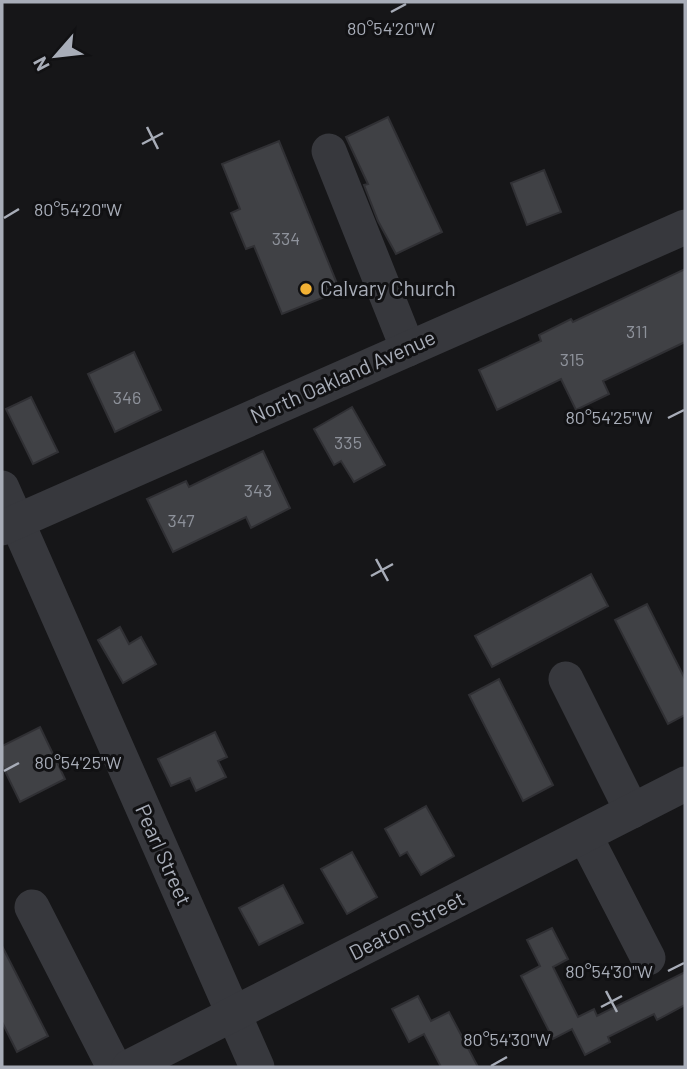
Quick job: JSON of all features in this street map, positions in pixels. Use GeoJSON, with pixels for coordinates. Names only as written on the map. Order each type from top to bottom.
{"type":"FeatureCollection","features":[{"type":"Feature","properties":{"kind":"street"},"geometry":{"type":"LineString","coordinates":[[329,151],[408,349]]}},
{"type":"Feature","properties":{"kind":"street","name":"North Oakland Avenue"},"geometry":{"type":"LineString","coordinates":[[9,525],[685,227]]}},
{"type":"Feature","properties":{"kind":"street","name":"Pearl Street"},"geometry":{"type":"LineString","coordinates":[[2,488],[9,525],[257,1067]]}},
{"type":"Feature","properties":{"kind":"street"},"geometry":{"type":"LineString","coordinates":[[566,678],[632,811]]}},
{"type":"Feature","properties":{"kind":"street","name":"Deaton Street"},"geometry":{"type":"LineString","coordinates":[[129,1067],[685,784]]}},
{"type":"Feature","properties":{"kind":"street"},"geometry":{"type":"LineString","coordinates":[[584,835],[648,958]]}},
{"type":"Feature","properties":{"kind":"street"},"geometry":{"type":"LineString","coordinates":[[32,907],[114,1067]]}},
{"type":"Feature","properties":{"kind":"building"},"geometry":{"type":"Polygon","coordinates":[[[388,117],[442,232],[396,254],[378,221],[364,185],[368,184],[346,137],[388,117]]]}},
{"type":"Feature","properties":{"kind":"building"},"geometry":{"type":"Polygon","coordinates":[[[279,141],[340,291],[282,314],[254,246],[246,249],[231,213],[240,209],[222,164],[279,141]]]}},
{"type":"Feature","properties":{"kind":"building"},"geometry":{"type":"Polygon","coordinates":[[[544,170],[561,212],[527,225],[511,183],[544,170]]]}},
{"type":"Feature","properties":{"kind":"building"},"geometry":{"type":"Polygon","coordinates":[[[685,269],[685,342],[603,381],[609,394],[576,410],[561,379],[497,410],[479,370],[541,341],[539,335],[571,319],[573,322],[685,269]]]}},
{"type":"Feature","properties":{"kind":"building"},"geometry":{"type":"Polygon","coordinates":[[[134,352],[161,410],[115,432],[88,374],[134,352]]]}},
{"type":"Feature","properties":{"kind":"building"},"geometry":{"type":"Polygon","coordinates":[[[31,397],[58,452],[33,464],[6,409],[31,397]]]}},
{"type":"Feature","properties":{"kind":"building"},"geometry":{"type":"Polygon","coordinates":[[[352,407],[385,465],[354,482],[341,461],[334,465],[314,429],[352,407]]]}},
{"type":"Feature","properties":{"kind":"building"},"geometry":{"type":"Polygon","coordinates":[[[263,451],[290,508],[251,528],[246,517],[173,552],[147,499],[186,481],[189,487],[263,451]]]}},
{"type":"Feature","properties":{"kind":"building"},"geometry":{"type":"Polygon","coordinates":[[[591,574],[608,606],[492,667],[475,636],[591,574]]]}},
{"type":"Feature","properties":{"kind":"building"},"geometry":{"type":"Polygon","coordinates":[[[647,604],[685,679],[685,715],[668,724],[615,620],[647,604]]]}},
{"type":"Feature","properties":{"kind":"building"},"geometry":{"type":"Polygon","coordinates":[[[120,627],[129,644],[141,637],[156,664],[123,683],[98,640],[120,627]]]}},
{"type":"Feature","properties":{"kind":"building"},"geometry":{"type":"Polygon","coordinates":[[[499,679],[553,785],[523,801],[469,695],[499,679]]]}},
{"type":"Feature","properties":{"kind":"building"},"geometry":{"type":"Polygon","coordinates":[[[40,727],[65,779],[20,802],[2,765],[2,746],[40,727]]]}},
{"type":"Feature","properties":{"kind":"building"},"geometry":{"type":"Polygon","coordinates":[[[215,732],[227,757],[218,761],[226,777],[196,791],[190,778],[171,786],[158,759],[215,732]]]}},
{"type":"Feature","properties":{"kind":"building"},"geometry":{"type":"Polygon","coordinates":[[[426,806],[454,856],[421,875],[407,852],[400,856],[385,829],[426,806]]]}},
{"type":"Feature","properties":{"kind":"building"},"geometry":{"type":"Polygon","coordinates":[[[352,852],[377,897],[347,914],[321,869],[352,852]]]}},
{"type":"Feature","properties":{"kind":"building"},"geometry":{"type":"Polygon","coordinates":[[[283,885],[303,923],[259,945],[239,908],[283,885]]]}},
{"type":"Feature","properties":{"kind":"building"},"geometry":{"type":"Polygon","coordinates":[[[552,928],[568,959],[553,967],[578,1017],[594,1009],[597,1016],[685,972],[685,1005],[657,1020],[654,1014],[608,1037],[610,1042],[585,1055],[572,1029],[553,1039],[521,976],[540,966],[527,940],[552,928]]]}},
{"type":"Feature","properties":{"kind":"building"},"geometry":{"type":"Polygon","coordinates":[[[2,946],[48,1036],[17,1052],[2,1022],[2,946]]]}},
{"type":"Feature","properties":{"kind":"building"},"geometry":{"type":"Polygon","coordinates":[[[418,996],[431,1021],[449,1012],[478,1067],[441,1067],[424,1034],[409,1042],[392,1009],[418,996]]]}},
{"type":"Feature","properties":{"kind":"place","name":"Calvary Church"},"geometry":{"type":"Point","coordinates":[306,289]}}]}
